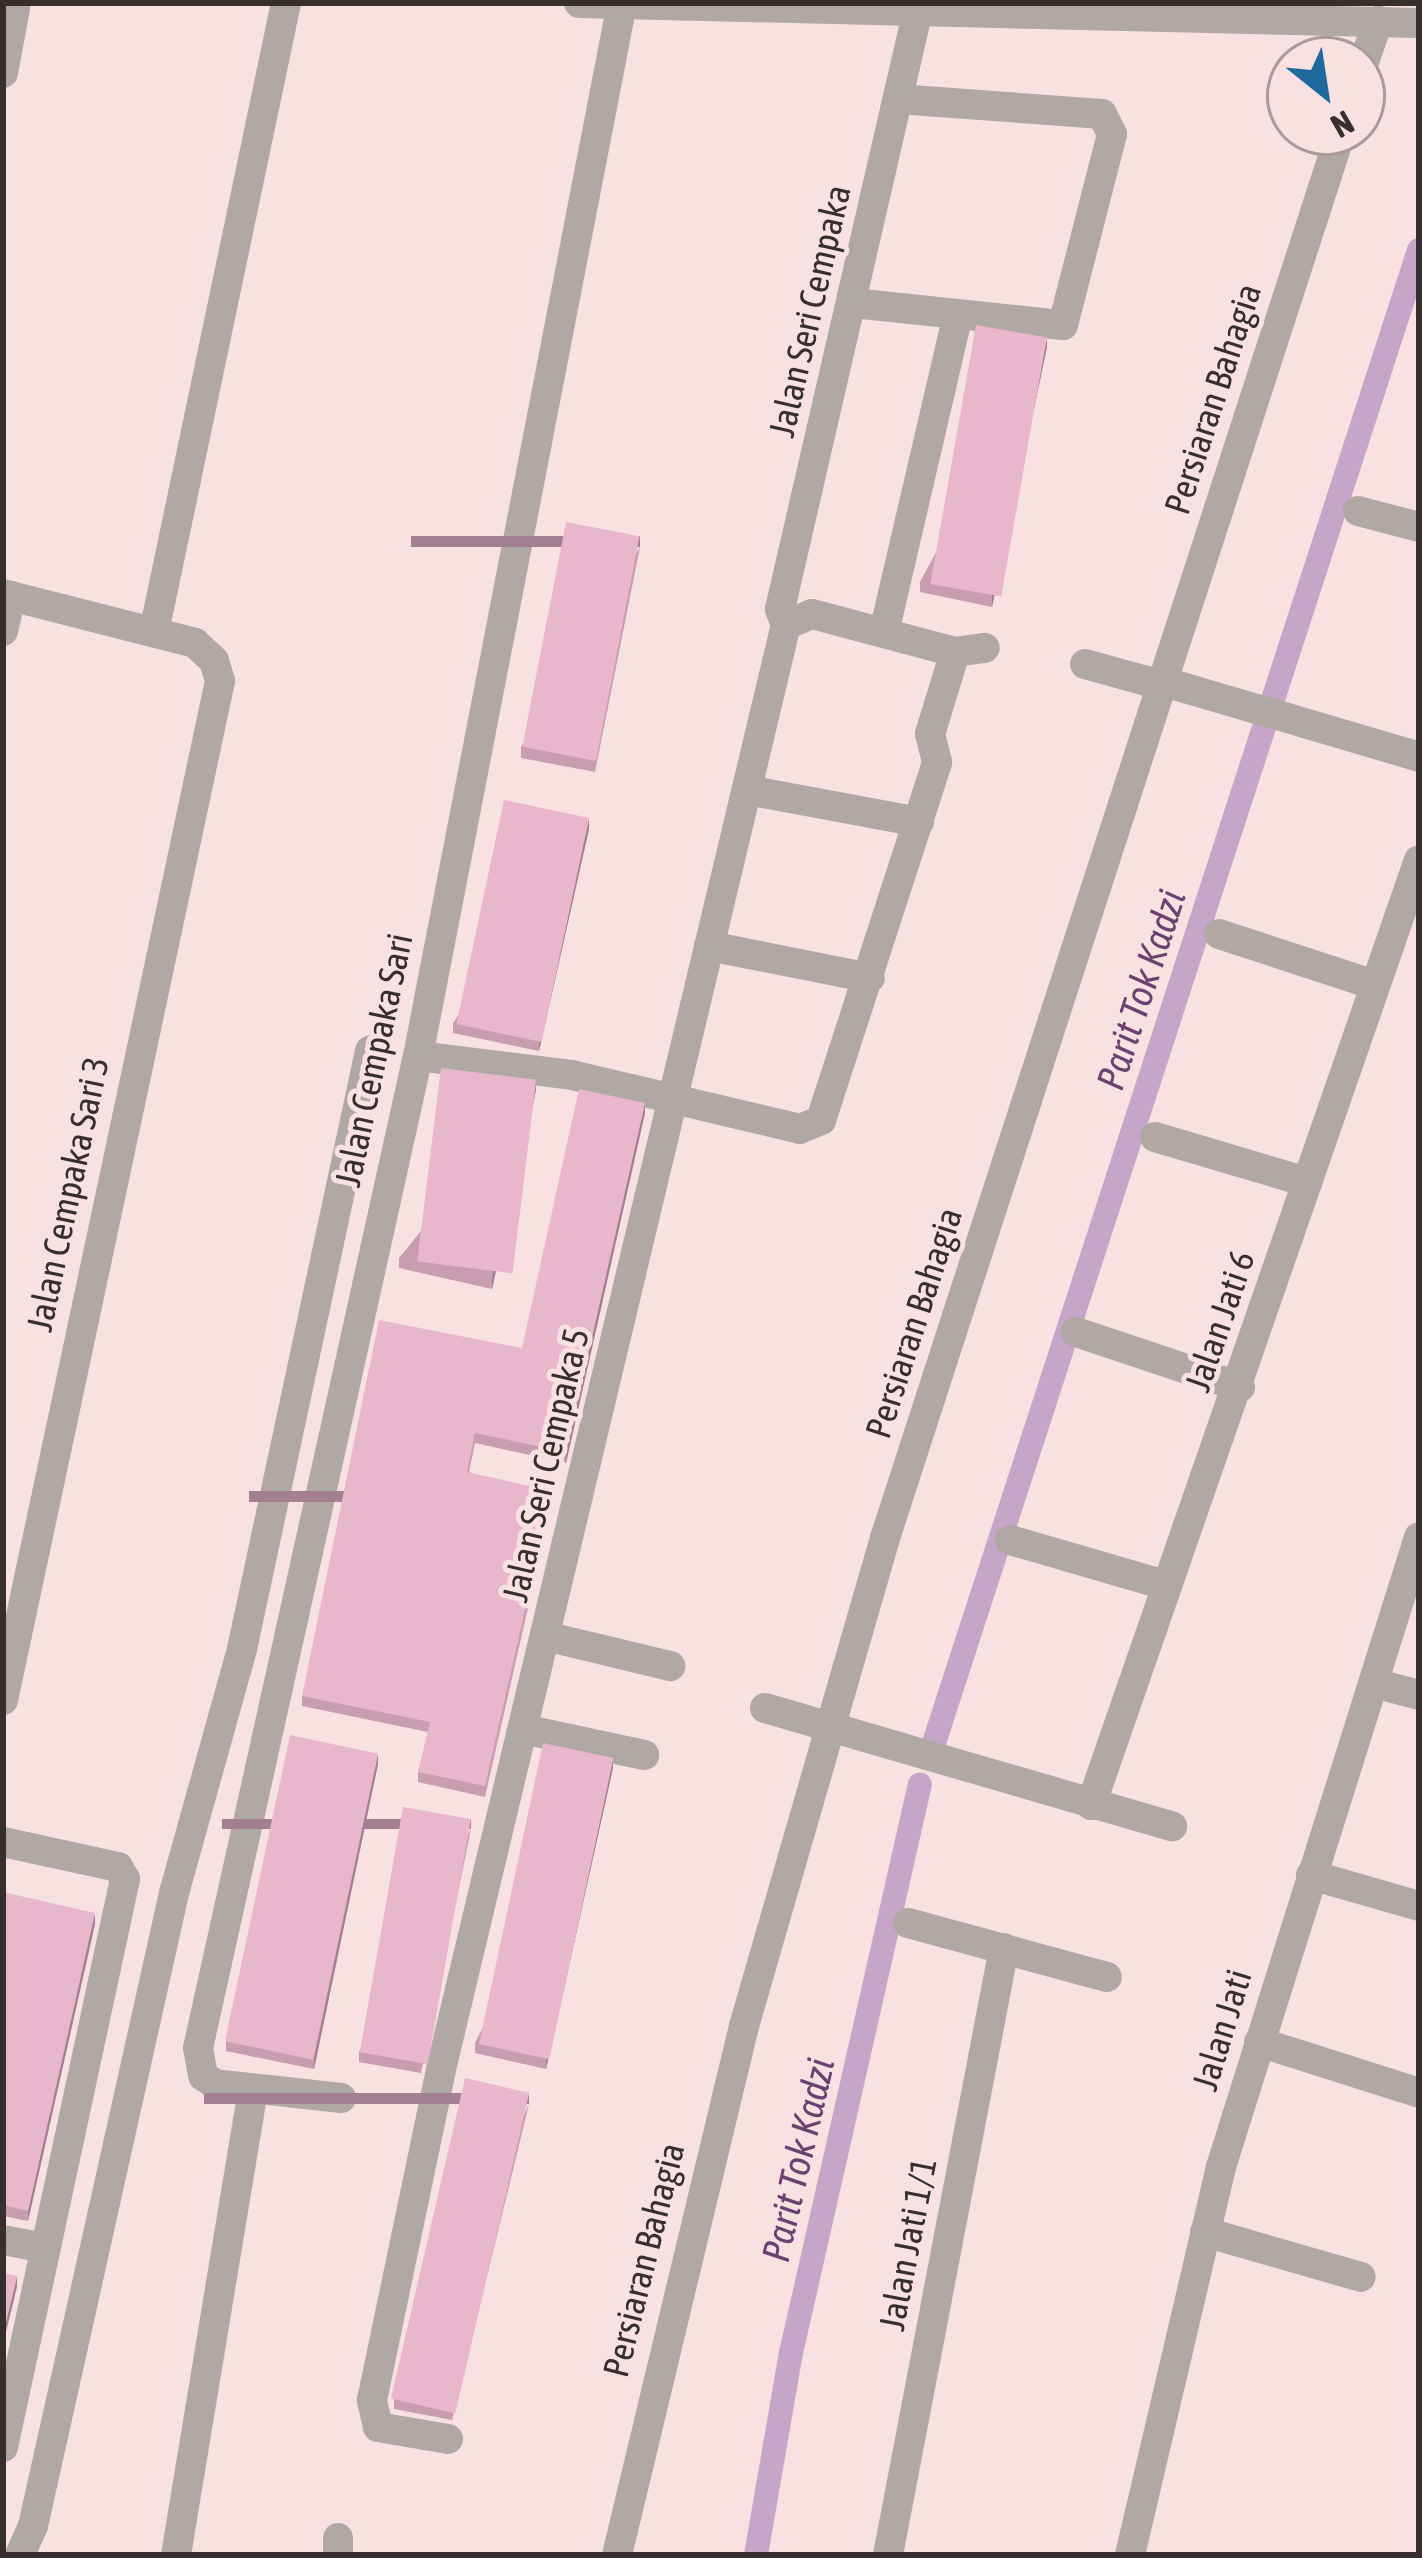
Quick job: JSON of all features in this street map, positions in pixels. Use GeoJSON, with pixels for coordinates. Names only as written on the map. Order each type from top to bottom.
{"type":"FeatureCollection","features":[{"type":"Feature","properties":{"kind":"street"},"geometry":{"type":"LineString","coordinates":[[3,73],[16,3]]}},
{"type":"Feature","properties":{"kind":"street"},"geometry":{"type":"LineString","coordinates":[[154,632],[286,3]]}},
{"type":"Feature","properties":{"kind":"street"},"geometry":{"type":"LineString","coordinates":[[579,3],[1082,9],[1419,23]]}},
{"type":"Feature","properties":{"kind":"street","name":"Jalan Cempaka Sari"},"geometry":{"type":"LineString","coordinates":[[341,2098],[254,2088],[203,2076],[198,2048],[418,1056],[622,4]]}},
{"type":"Feature","properties":{"kind":"street","name":"Jalan Seri Cempaka"},"geometry":{"type":"LineString","coordinates":[[786,625],[780,609],[898,99],[904,10]]}},
{"type":"Feature","properties":{"kind":"street"},"geometry":{"type":"LineString","coordinates":[[1373,36],[1378,21]]}},
{"type":"Feature","properties":{"kind":"street"},"geometry":{"type":"LineString","coordinates":[[853,303],[1063,325],[1112,134],[1107,117],[898,99]]}},
{"type":"Feature","properties":{"kind":"street","name":"Persiaran Bahagia"},"geometry":{"type":"LineString","coordinates":[[617,2555],[744,2026],[835,1727],[885,1538],[1158,682],[1333,156]]}},
{"type":"Feature","properties":{"kind":"street"},"geometry":{"type":"LineString","coordinates":[[885,628],[958,316]]}},
{"type":"Feature","properties":{"kind":"street"},"geometry":{"type":"LineString","coordinates":[[1358,511],[1419,527]]}},
{"type":"Feature","properties":{"kind":"street"},"geometry":{"type":"LineString","coordinates":[[3,631],[7,595]]}},
{"type":"Feature","properties":{"kind":"street","name":"Jalan Cempaka Sari 3"},"geometry":{"type":"LineString","coordinates":[[3,1700],[220,681],[214,661],[194,643],[7,595]]}},
{"type":"Feature","properties":{"kind":"street"},"geometry":{"type":"LineString","coordinates":[[418,1056],[674,1096],[800,1129],[831,1106],[937,762],[930,734],[970,650],[812,614],[786,625]]}},
{"type":"Feature","properties":{"kind":"street","name":"Jalan Seri Cempaka 5"},"geometry":{"type":"LineString","coordinates":[[448,2439],[378,2427],[372,2400],[523,1729],[786,625]]}},
{"type":"Feature","properties":{"kind":"street"},"geometry":{"type":"LineString","coordinates":[[1085,664],[1419,757]]}},
{"type":"Feature","properties":{"kind":"street"},"geometry":{"type":"LineString","coordinates":[[747,790],[919,822]]}},
{"type":"Feature","properties":{"kind":"street","name":"Jalan Jati 6"},"geometry":{"type":"LineString","coordinates":[[1091,1805],[1165,1585],[1240,1387],[1419,860]]}},
{"type":"Feature","properties":{"kind":"street"},"geometry":{"type":"LineString","coordinates":[[1219,934],[1375,985]]}},
{"type":"Feature","properties":{"kind":"street"},"geometry":{"type":"LineString","coordinates":[[710,946],[870,978]]}},
{"type":"Feature","properties":{"kind":"street"},"geometry":{"type":"LineString","coordinates":[[20,2555],[33,2526],[174,1893],[242,1649],[370,1051]]}},
{"type":"Feature","properties":{"kind":"street"},"geometry":{"type":"LineString","coordinates":[[1155,1138],[1307,1182]]}},
{"type":"Feature","properties":{"kind":"street"},"geometry":{"type":"LineString","coordinates":[[1076,1332],[1240,1387]]}},
{"type":"Feature","properties":{"kind":"street","name":"Jalan Jati"},"geometry":{"type":"LineString","coordinates":[[1133,2554],[1205,2232],[1259,2042],[1419,1537]]}},
{"type":"Feature","properties":{"kind":"street"},"geometry":{"type":"LineString","coordinates":[[1010,1540],[1165,1585]]}},
{"type":"Feature","properties":{"kind":"street"},"geometry":{"type":"LineString","coordinates":[[545,1636],[670,1666]]}},
{"type":"Feature","properties":{"kind":"street"},"geometry":{"type":"LineString","coordinates":[[1374,1683],[1419,1695]]}},
{"type":"Feature","properties":{"kind":"street"},"geometry":{"type":"LineString","coordinates":[[765,1708],[1172,1826]]}},
{"type":"Feature","properties":{"kind":"street"},"geometry":{"type":"LineString","coordinates":[[523,1729],[644,1755]]}},
{"type":"Feature","properties":{"kind":"street"},"geometry":{"type":"LineString","coordinates":[[3,1842],[118,1867],[124,1879],[3,2447]]}},
{"type":"Feature","properties":{"kind":"street"},"geometry":{"type":"LineString","coordinates":[[1311,1875],[1419,1906]]}},
{"type":"Feature","properties":{"kind":"street"},"geometry":{"type":"LineString","coordinates":[[908,1923],[1107,1977]]}},
{"type":"Feature","properties":{"kind":"street","name":"Jalan Jati 1/1"},"geometry":{"type":"LineString","coordinates":[[889,2555],[1004,1948]]}},
{"type":"Feature","properties":{"kind":"street"},"geometry":{"type":"LineString","coordinates":[[1259,2042],[1417,2092]]}},
{"type":"Feature","properties":{"kind":"street"},"geometry":{"type":"LineString","coordinates":[[176,2555],[254,2088]]}},
{"type":"Feature","properties":{"kind":"street"},"geometry":{"type":"LineString","coordinates":[[1205,2232],[1360,2276]]}},
{"type":"Feature","properties":{"kind":"street"},"geometry":{"type":"LineString","coordinates":[[3,2240],[45,2248]]}},
{"type":"Feature","properties":{"kind":"building"},"geometry":{"type":"Polygon","coordinates":[[[976,325],[1047,338],[1001,597],[930,584],[976,325]]]}},
{"type":"Feature","properties":{"kind":"building"},"geometry":{"type":"Polygon","coordinates":[[[566,522],[640,536],[596,761],[522,747],[566,522]]]}},
{"type":"Feature","properties":{"kind":"building"},"geometry":{"type":"Polygon","coordinates":[[[504,800],[589,818],[541,1042],[456,1024],[504,800]]]}},
{"type":"Feature","properties":{"kind":"building"},"geometry":{"type":"Polygon","coordinates":[[[441,1068],[536,1080],[513,1273],[417,1262],[441,1068]]]}},
{"type":"Feature","properties":{"kind":"building"},"geometry":{"type":"Polygon","coordinates":[[[579,1089],[645,1103],[566,1452],[475,1433],[467,1472],[552,1491],[485,1786],[418,1772],[430,1722],[302,1696],[379,1320],[522,1348],[579,1089]]]}},
{"type":"Feature","properties":{"kind":"building"},"geometry":{"type":"Polygon","coordinates":[[[290,1735],[378,1754],[313,2060],[225,2041],[290,1735]]]}},
{"type":"Feature","properties":{"kind":"building"},"geometry":{"type":"Polygon","coordinates":[[[543,1743],[613,1758],[549,2059],[479,2044],[543,1743]]]}},
{"type":"Feature","properties":{"kind":"building"},"geometry":{"type":"Polygon","coordinates":[[[403,1807],[471,1819],[428,2064],[360,2052],[403,1807]]]}},
{"type":"Feature","properties":{"kind":"building"},"geometry":{"type":"Polygon","coordinates":[[[3,1892],[95,1913],[28,2211],[3,2205],[3,1892]]]}},
{"type":"Feature","properties":{"kind":"building"},"geometry":{"type":"Polygon","coordinates":[[[465,2078],[529,2093],[455,2413],[391,2399],[465,2078]]]}},
{"type":"Feature","properties":{"kind":"building"},"geometry":{"type":"Polygon","coordinates":[[[3,2273],[17,2276],[3,2334],[3,2273]]]}},
{"type":"Feature","properties":{"kind":"waterway","name":"Parit Tok Kadzi"},"geometry":{"type":"LineString","coordinates":[[931,1752],[1419,250]]}},
{"type":"Feature","properties":{"kind":"waterway","name":"Parit Tok Kadzi"},"geometry":{"type":"LineString","coordinates":[[756,2555],[791,2353],[920,1784]]}}]}
